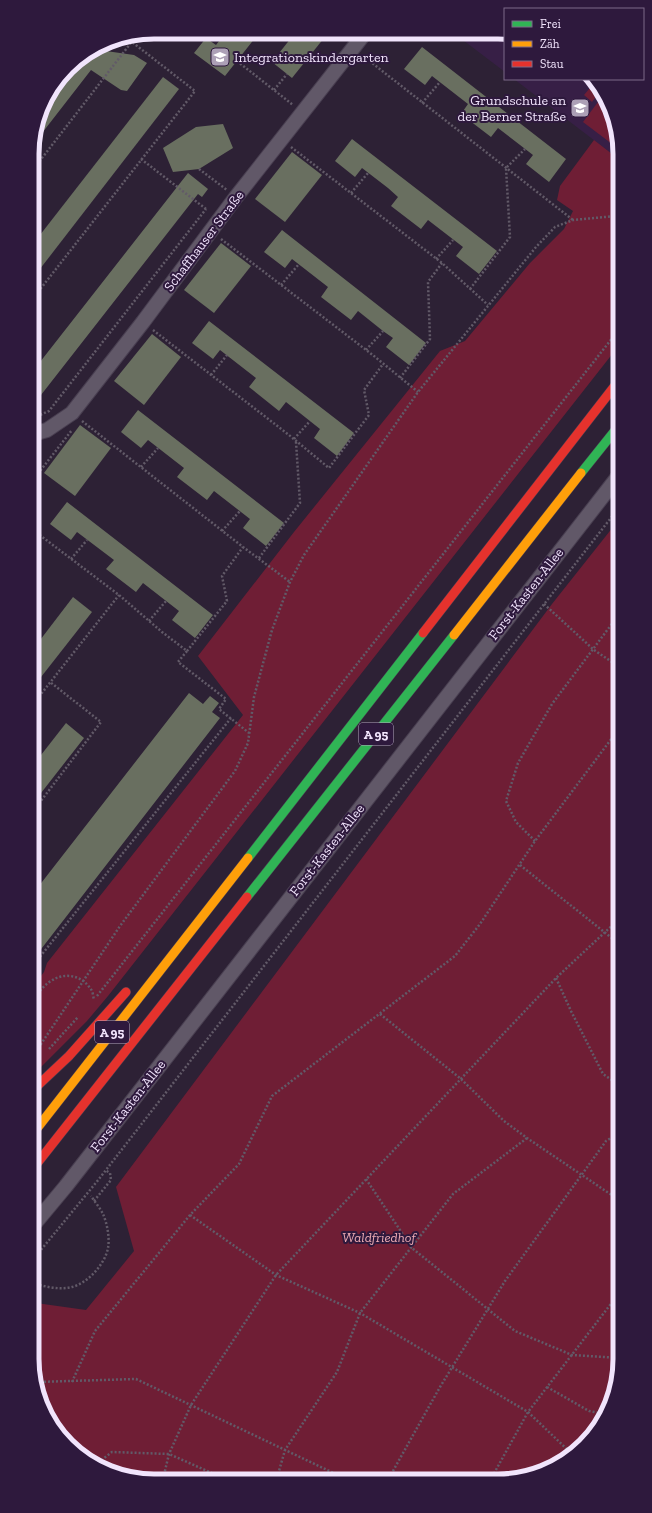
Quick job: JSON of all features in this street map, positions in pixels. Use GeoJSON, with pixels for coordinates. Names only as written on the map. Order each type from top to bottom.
{"type":"FeatureCollection","features":[{"type":"Feature","properties":{"kind":"highway","name":"A 95"},"geometry":{"type":"LineString","coordinates":[[39,1126],[613,388]]}},
{"type":"Feature","properties":{"kind":"highway","name":"A 95"},"geometry":{"type":"LineString","coordinates":[[39,1161],[613,433]]}},
{"type":"Feature","properties":{"kind":"highway"},"geometry":{"type":"LineString","coordinates":[[160,954],[189,932]]}},
{"type":"Feature","properties":{"kind":"highway"},"geometry":{"type":"LineString","coordinates":[[39,1084],[69,1056],[130,988]]}},
{"type":"Feature","properties":{"kind":"street","name":"Schaffhauser Straße"},"geometry":{"type":"LineString","coordinates":[[39,432],[76,416],[143,322],[211,231],[360,39]]}},
{"type":"Feature","properties":{"kind":"street","name":"Forst-Kasten-Allee"},"geometry":{"type":"LineString","coordinates":[[39,1218],[71,1180],[613,483]]}},
{"type":"Feature","properties":{"kind":"path"},"geometry":{"type":"LineString","coordinates":[[39,162],[132,42],[195,91],[39,291]]}},
{"type":"Feature","properties":{"kind":"path"},"geometry":{"type":"LineString","coordinates":[[353,49],[573,220]]}},
{"type":"Feature","properties":{"kind":"path"},"geometry":{"type":"LineString","coordinates":[[237,61],[302,113]]}},
{"type":"Feature","properties":{"kind":"path"},"geometry":{"type":"LineString","coordinates":[[274,90],[287,74]]}},
{"type":"Feature","properties":{"kind":"path"},"geometry":{"type":"LineString","coordinates":[[422,103],[440,82]]}},
{"type":"Feature","properties":{"kind":"path"},"geometry":{"type":"LineString","coordinates":[[282,139],[442,263],[488,306]]}},
{"type":"Feature","properties":{"kind":"path"},"geometry":{"type":"LineString","coordinates":[[470,289],[510,237],[506,168],[524,149]]}},
{"type":"Feature","properties":{"kind":"path"},"geometry":{"type":"LineString","coordinates":[[141,159],[220,220]]}},
{"type":"Feature","properties":{"kind":"path"},"geometry":{"type":"LineString","coordinates":[[199,169],[236,198]]}},
{"type":"Feature","properties":{"kind":"path"},"geometry":{"type":"LineString","coordinates":[[351,193],[368,173]]}},
{"type":"Feature","properties":{"kind":"path"},"geometry":{"type":"LineString","coordinates":[[39,415],[49,411],[206,208]]}},
{"type":"Feature","properties":{"kind":"path"},"geometry":{"type":"LineString","coordinates":[[39,1048],[120,926],[235,771],[248,743],[256,689],[272,630],[290,582],[304,555],[418,392],[536,247],[556,227],[573,220],[613,216]]}},
{"type":"Feature","properties":{"kind":"path"},"geometry":{"type":"LineString","coordinates":[[211,231],[366,350],[418,392]]}},
{"type":"Feature","properties":{"kind":"path"},"geometry":{"type":"LineString","coordinates":[[436,259],[453,240]]}},
{"type":"Feature","properties":{"kind":"path"},"geometry":{"type":"LineString","coordinates":[[400,378],[430,339],[428,282],[442,263]]}},
{"type":"Feature","properties":{"kind":"path"},"geometry":{"type":"LineString","coordinates":[[281,285],[298,264]]}},
{"type":"Feature","properties":{"kind":"path"},"geometry":{"type":"LineString","coordinates":[[143,322],[329,468],[369,415],[364,390],[384,364]]}},
{"type":"Feature","properties":{"kind":"path"},"geometry":{"type":"LineString","coordinates":[[366,350],[383,330]]}},
{"type":"Feature","properties":{"kind":"path"},"geometry":{"type":"LineString","coordinates":[[39,993],[51,980],[70,975],[83,980],[91,989],[94,1000],[613,337]]}},
{"type":"Feature","properties":{"kind":"path"},"geometry":{"type":"LineString","coordinates":[[211,375],[226,355]]}},
{"type":"Feature","properties":{"kind":"path"},"geometry":{"type":"LineString","coordinates":[[57,401],[222,531],[290,582]]}},
{"type":"Feature","properties":{"kind":"path"},"geometry":{"type":"LineString","coordinates":[[39,471],[76,416]]}},
{"type":"Feature","properties":{"kind":"path"},"geometry":{"type":"LineString","coordinates":[[259,558],[300,504],[295,440],[310,421]]}},
{"type":"Feature","properties":{"kind":"path"},"geometry":{"type":"LineString","coordinates":[[141,467],[158,448]]}},
{"type":"Feature","properties":{"kind":"path"},"geometry":{"type":"LineString","coordinates":[[222,531],[240,511]]}},
{"type":"Feature","properties":{"kind":"path"},"geometry":{"type":"LineString","coordinates":[[39,1252],[115,1158],[613,515]]}},
{"type":"Feature","properties":{"kind":"path"},"geometry":{"type":"LineString","coordinates":[[39,534],[187,651]]}},
{"type":"Feature","properties":{"kind":"path"},"geometry":{"type":"LineString","coordinates":[[71,559],[87,540]]}},
{"type":"Feature","properties":{"kind":"path"},"geometry":{"type":"LineString","coordinates":[[243,547],[222,576],[226,601],[178,662],[226,699],[219,709],[249,734]]}},
{"type":"Feature","properties":{"kind":"path"},"geometry":{"type":"LineString","coordinates":[[39,696],[119,596]]}},
{"type":"Feature","properties":{"kind":"path"},"geometry":{"type":"LineString","coordinates":[[149,621],[166,601]]}},
{"type":"Feature","properties":{"kind":"path"},"geometry":{"type":"LineString","coordinates":[[544,604],[594,650],[613,663]]}},
{"type":"Feature","properties":{"kind":"path"},"geometry":{"type":"LineString","coordinates":[[535,841],[516,822],[506,801],[518,763],[552,704],[613,623]]}},
{"type":"Feature","properties":{"kind":"path"},"geometry":{"type":"LineString","coordinates":[[39,803],[101,722],[50,682]]}},
{"type":"Feature","properties":{"kind":"path"},"geometry":{"type":"LineString","coordinates":[[39,958],[231,718]]}},
{"type":"Feature","properties":{"kind":"path"},"geometry":{"type":"LineString","coordinates":[[72,1382],[95,1330],[190,1215],[239,1164],[272,1096],[455,956],[480,924],[535,841],[613,737]]}},
{"type":"Feature","properties":{"kind":"path"},"geometry":{"type":"LineString","coordinates":[[520,865],[613,939]]}},
{"type":"Feature","properties":{"kind":"path"},"geometry":{"type":"LineString","coordinates":[[164,1474],[169,1454],[191,1405],[276,1275],[556,978],[613,925]]}},
{"type":"Feature","properties":{"kind":"path"},"geometry":{"type":"LineString","coordinates":[[556,978],[571,1011],[604,1074],[613,1081]]}},
{"type":"Feature","properties":{"kind":"path"},"geometry":{"type":"LineString","coordinates":[[46,1052],[83,1012]]}},
{"type":"Feature","properties":{"kind":"path"},"geometry":{"type":"LineString","coordinates":[[380,1014],[461,1079],[504,1121],[613,1196]]}},
{"type":"Feature","properties":{"kind":"path"},"geometry":{"type":"LineString","coordinates":[[391,1474],[505,1281],[581,1174],[606,1141],[613,1137]]}},
{"type":"Feature","properties":{"kind":"path"},"geometry":{"type":"LineString","coordinates":[[278,1474],[285,1450],[337,1372],[360,1313],[412,1248],[452,1194],[527,1138]]}},
{"type":"Feature","properties":{"kind":"path"},"geometry":{"type":"LineString","coordinates":[[94,1201],[111,1180],[110,1173],[105,1170]]}},
{"type":"Feature","properties":{"kind":"path"},"geometry":{"type":"LineString","coordinates":[[366,1179],[412,1248],[515,1331],[572,1355],[613,1358]]}},
{"type":"Feature","properties":{"kind":"path"},"geometry":{"type":"LineString","coordinates":[[39,1285],[51,1288],[72,1287],[86,1280],[101,1265],[108,1247],[107,1230],[103,1215],[91,1196]]}},
{"type":"Feature","properties":{"kind":"path"},"geometry":{"type":"LineString","coordinates":[[190,1215],[276,1275],[360,1313],[528,1412],[568,1450]]}},
{"type":"Feature","properties":{"kind":"path"},"geometry":{"type":"LineString","coordinates":[[494,1474],[528,1412],[613,1301]]}},
{"type":"Feature","properties":{"kind":"path"},"geometry":{"type":"LineString","coordinates":[[42,1382],[136,1379],[336,1474]]}},
{"type":"Feature","properties":{"kind":"path"},"geometry":{"type":"LineString","coordinates":[[547,1387],[589,1411],[600,1413]]}},
{"type":"Feature","properties":{"kind":"path"},"geometry":{"type":"LineString","coordinates":[[100,1461],[112,1452],[169,1454],[214,1474]]}},
{"type":"Feature","properties":{"kind":"shaded area","name":"Grundschule an der Berner Straße"},"geometry":{"type":"Polygon","coordinates":[[[462,39],[504,39],[504,71],[462,39]]]}},
{"type":"Feature","properties":{"kind":"shaded area","name":"Grundschule an der Berner Straße"},"geometry":{"type":"Polygon","coordinates":[[[515,80],[585,80],[598,96],[604,110],[609,124],[613,155],[515,80]]]}},
{"type":"Feature","properties":{"kind":"green space"},"geometry":{"type":"Polygon","coordinates":[[[591,87],[597,95],[592,102],[584,95],[591,87]]]}},
{"type":"Feature","properties":{"kind":"green space"},"geometry":{"type":"Polygon","coordinates":[[[600,100],[609,124],[612,144],[583,122],[600,100]]]}},
{"type":"Feature","properties":{"kind":"green space"},"geometry":{"type":"Polygon","coordinates":[[[594,140],[613,155],[613,353],[108,996],[87,1021],[39,1069],[39,979],[44,972],[47,963],[243,715],[198,656],[294,532],[440,351],[465,341],[530,263],[564,229],[573,211],[557,200],[560,186],[594,140]]]}},
{"type":"Feature","properties":{"kind":"green space","name":"Waldfriedhof"},"geometry":{"type":"Polygon","coordinates":[[[613,527],[613,1367],[607,1396],[598,1417],[579,1440],[556,1459],[528,1470],[513,1473],[146,1474],[124,1470],[96,1459],[73,1440],[63,1429],[54,1417],[48,1403],[40,1374],[39,1303],[86,1310],[134,1251],[116,1187],[552,604],[613,527]]]}},
{"type":"Feature","properties":{"kind":"building","name":"Integrationskindergarten"},"geometry":{"type":"Polygon","coordinates":[[[205,39],[216,45],[221,39],[254,39],[225,76],[194,53],[205,39]]]}},
{"type":"Feature","properties":{"kind":"building"},"geometry":{"type":"Polygon","coordinates":[[[290,39],[323,39],[292,78],[272,62],[290,39]]]}},
{"type":"Feature","properties":{"kind":"building"},"geometry":{"type":"Polygon","coordinates":[[[422,47],[566,159],[549,182],[526,164],[533,155],[498,128],[491,137],[461,114],[468,104],[432,76],[425,85],[404,69],[422,47]]]}},
{"type":"Feature","properties":{"kind":"building"},"geometry":{"type":"Polygon","coordinates":[[[108,49],[106,51],[134,55],[147,63],[127,91],[121,90],[91,70],[41,135],[43,124],[54,96],[67,78],[78,67],[96,54],[108,49]]]}},
{"type":"Feature","properties":{"kind":"building"},"geometry":{"type":"Polygon","coordinates":[[[163,77],[179,89],[39,270],[39,236],[163,77]]]}},
{"type":"Feature","properties":{"kind":"building"},"geometry":{"type":"Polygon","coordinates":[[[223,124],[233,148],[199,169],[173,172],[163,148],[196,127],[223,124]]]}},
{"type":"Feature","properties":{"kind":"building"},"geometry":{"type":"Polygon","coordinates":[[[352,139],[497,251],[479,274],[456,256],[463,247],[428,220],[421,229],[391,206],[398,197],[388,188],[362,168],[355,177],[335,161],[352,139]]]}},
{"type":"Feature","properties":{"kind":"building"},"geometry":{"type":"Polygon","coordinates":[[[292,152],[322,175],[285,222],[255,199],[292,152]]]}},
{"type":"Feature","properties":{"kind":"building"},"geometry":{"type":"Polygon","coordinates":[[[188,173],[208,189],[202,197],[198,194],[41,395],[39,394],[39,363],[188,173]]]}},
{"type":"Feature","properties":{"kind":"building"},"geometry":{"type":"Polygon","coordinates":[[[282,230],[426,343],[409,365],[386,347],[393,338],[358,311],[351,320],[321,297],[328,287],[292,259],[285,268],[264,252],[282,230]]]}},
{"type":"Feature","properties":{"kind":"building"},"geometry":{"type":"Polygon","coordinates":[[[221,243],[251,266],[214,313],[184,290],[221,243]]]}},
{"type":"Feature","properties":{"kind":"building"},"geometry":{"type":"Polygon","coordinates":[[[209,321],[354,433],[337,456],[314,438],[320,429],[286,402],[279,411],[249,387],[256,378],[220,350],[213,359],[192,343],[209,321]]]}},
{"type":"Feature","properties":{"kind":"building"},"geometry":{"type":"Polygon","coordinates":[[[152,334],[181,357],[144,405],[114,381],[152,334]]]}},
{"type":"Feature","properties":{"kind":"building"},"geometry":{"type":"Polygon","coordinates":[[[138,410],[284,523],[266,546],[243,528],[250,519],[214,491],[207,500],[177,477],[184,468],[148,440],[141,448],[121,432],[138,410]]]}},
{"type":"Feature","properties":{"kind":"building"},"geometry":{"type":"Polygon","coordinates":[[[80,425],[111,448],[75,496],[44,473],[80,425]]]}},
{"type":"Feature","properties":{"kind":"building"},"geometry":{"type":"Polygon","coordinates":[[[67,502],[213,615],[195,638],[172,620],[179,611],[143,583],[136,592],[106,569],[114,560],[77,532],[71,540],[50,524],[67,502]]]}},
{"type":"Feature","properties":{"kind":"building"},"geometry":{"type":"Polygon","coordinates":[[[73,597],[92,612],[39,680],[39,641],[73,597]]]}},
{"type":"Feature","properties":{"kind":"building"},"geometry":{"type":"Polygon","coordinates":[[[189,693],[203,704],[210,696],[219,703],[212,712],[220,718],[39,952],[39,886],[189,693]]]}},
{"type":"Feature","properties":{"kind":"building"},"geometry":{"type":"Polygon","coordinates":[[[66,723],[84,738],[39,796],[39,758],[66,723]]]}},
{"type":"Feature","properties":{"kind":"traffic: fast"},"geometry":{"type":"LineString","coordinates":[[581,473],[613,433]]}},
{"type":"Feature","properties":{"kind":"traffic: fast"},"geometry":{"type":"LineString","coordinates":[[248,858],[423,633]]}},
{"type":"Feature","properties":{"kind":"traffic: fast"},"geometry":{"type":"LineString","coordinates":[[247,897],[454,635]]}},
{"type":"Feature","properties":{"kind":"traffic: slow"},"geometry":{"type":"LineString","coordinates":[[454,635],[581,473]]}},
{"type":"Feature","properties":{"kind":"traffic: slow"},"geometry":{"type":"LineString","coordinates":[[39,1126],[248,858]]}},
{"type":"Feature","properties":{"kind":"traffic: jam"},"geometry":{"type":"LineString","coordinates":[[423,633],[613,388]]}},
{"type":"Feature","properties":{"kind":"traffic: jam"},"geometry":{"type":"LineString","coordinates":[[39,1161],[247,897]]}},
{"type":"Feature","properties":{"kind":"traffic: jam"},"geometry":{"type":"LineString","coordinates":[[39,1084],[69,1056],[126,992]]}},
{"type":"Feature","properties":{"kind":"place","name":"Integrationskindergarten"},"geometry":{"type":"Point","coordinates":[220,57]}},
{"type":"Feature","properties":{"kind":"place","name":"Grundschule an der Berner Straße"},"geometry":{"type":"Point","coordinates":[580,108]}}]}
